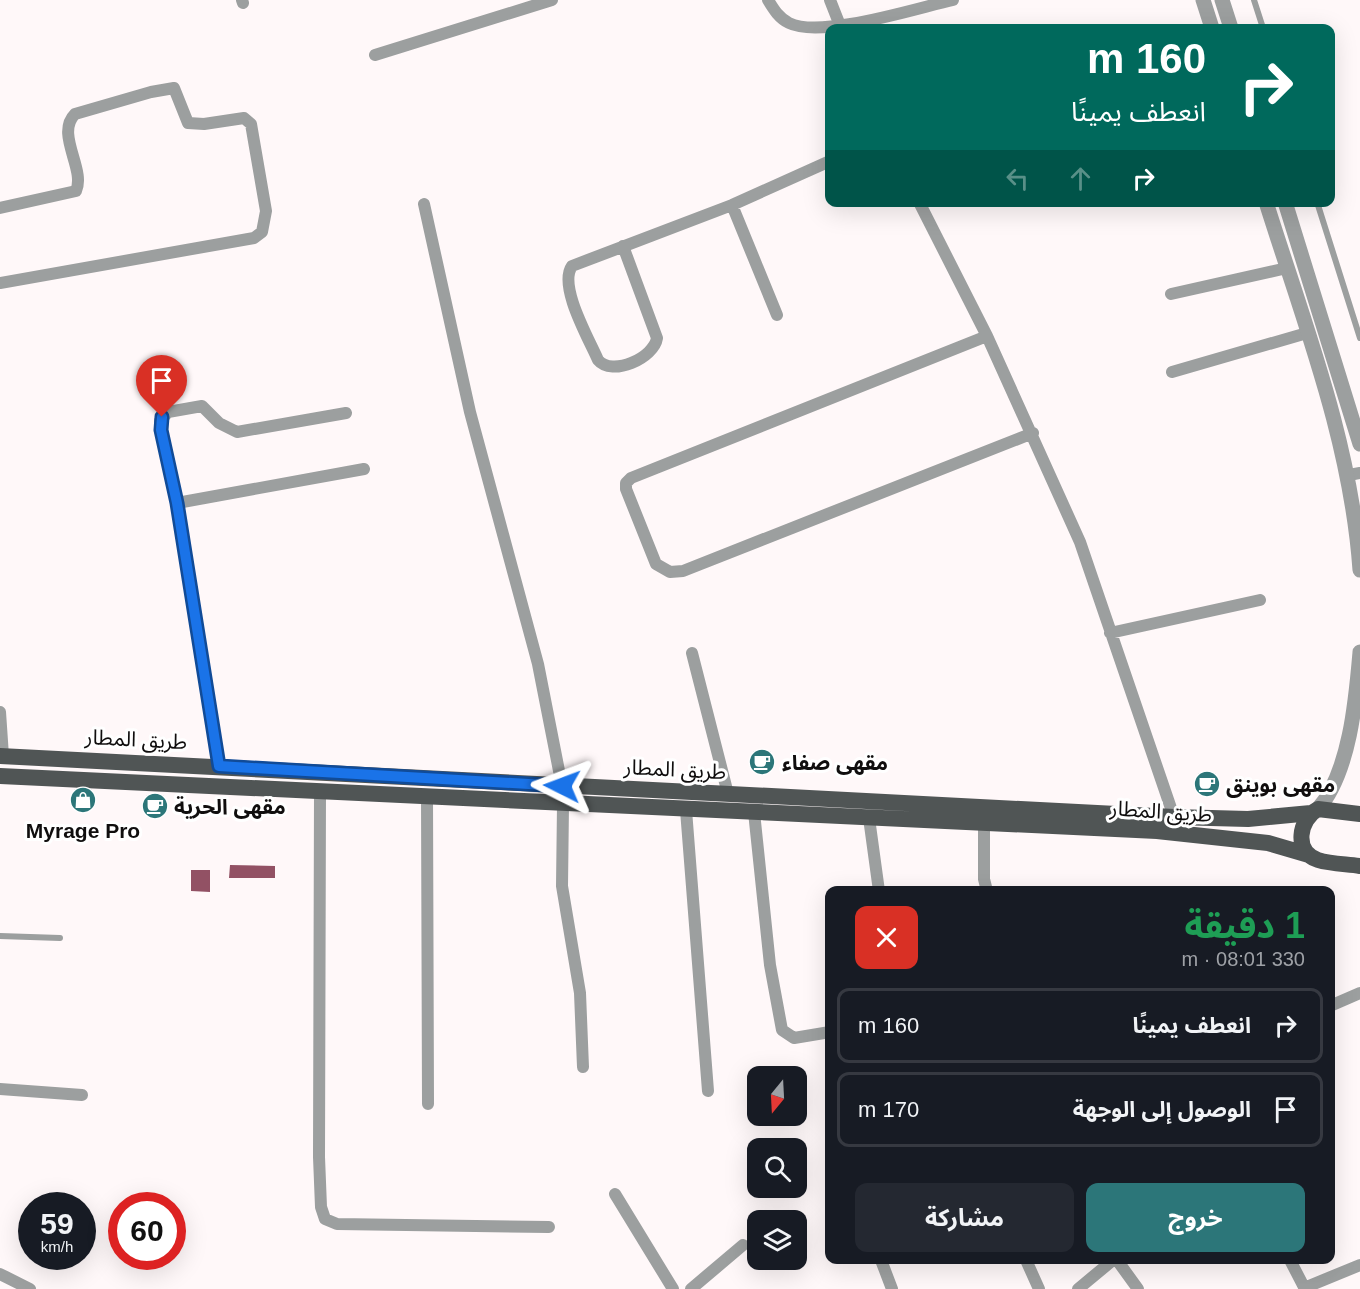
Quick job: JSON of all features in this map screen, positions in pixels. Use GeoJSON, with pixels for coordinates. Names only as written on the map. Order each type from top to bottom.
{"type":"FeatureCollection","features":[{"type":"Feature","properties":{"kind":"main road","name":"طريق المطار"},"geometry":{"type":"LineString","coordinates":[[2,756],[1174,817],[1248,819],[1315,811],[1360,814]]}},
{"type":"Feature","properties":{"kind":"main road","name":"طريق المطار"},"geometry":{"type":"LineString","coordinates":[[0,776],[427,796],[563,805],[1157,831],[1268,843],[1309,855],[1317,860],[1360,866]]}},
{"type":"Feature","properties":{"kind":"main road"},"geometry":{"type":"LineString","coordinates":[[1309,855],[1304,847],[1301,829],[1315,811]]}},
{"type":"Feature","properties":{"kind":"street"},"geometry":{"type":"LineString","coordinates":[[375,55],[552,0]]}},
{"type":"Feature","properties":{"kind":"street"},"geometry":{"type":"LineString","coordinates":[[768,0],[776,14],[790,24],[810,29],[825,28]]}},
{"type":"Feature","properties":{"kind":"street"},"geometry":{"type":"LineString","coordinates":[[830,0],[840,24]]}},
{"type":"Feature","properties":{"kind":"street"},"geometry":{"type":"LineString","coordinates":[[853,24],[953,0]]}},
{"type":"Feature","properties":{"kind":"street"},"geometry":{"type":"LineString","coordinates":[[1203,0],[1211,24]]}},
{"type":"Feature","properties":{"kind":"street"},"geometry":{"type":"LineString","coordinates":[[1222,0],[1230,24]]}},
{"type":"Feature","properties":{"kind":"street"},"geometry":{"type":"LineString","coordinates":[[0,208],[76,191],[78,182],[68,127],[75,114],[151,92],[174,88],[188,123],[204,124],[244,117],[251,124],[266,211],[262,232],[254,238],[0,284]]}},
{"type":"Feature","properties":{"kind":"street"},"geometry":{"type":"LineString","coordinates":[[623,246],[657,338],[653,349],[647,354],[617,368],[609,368],[598,360],[567,287],[568,272],[577,263],[732,205],[825,163]]}},
{"type":"Feature","properties":{"kind":"street"},"geometry":{"type":"LineString","coordinates":[[424,204],[470,412],[538,664],[562,786]]}},
{"type":"Feature","properties":{"kind":"street"},"geometry":{"type":"LineString","coordinates":[[732,205],[777,315]]}},
{"type":"Feature","properties":{"kind":"street"},"geometry":{"type":"LineString","coordinates":[[922,207],[1033,433],[1080,542],[1174,817]]}},
{"type":"Feature","properties":{"kind":"street"},"geometry":{"type":"LineString","coordinates":[[1268,207],[1339,434],[1354,474],[1360,570]]}},
{"type":"Feature","properties":{"kind":"street"},"geometry":{"type":"LineString","coordinates":[[1287,207],[1360,444]]}},
{"type":"Feature","properties":{"kind":"street"},"geometry":{"type":"LineString","coordinates":[[1171,294],[1287,268]]}},
{"type":"Feature","properties":{"kind":"street"},"geometry":{"type":"LineString","coordinates":[[1172,372],[1307,333]]}},
{"type":"Feature","properties":{"kind":"street"},"geometry":{"type":"LineString","coordinates":[[987,336],[631,478],[626,483],[626,489],[656,564],[670,572],[683,571],[1033,433]]}},
{"type":"Feature","properties":{"kind":"street"},"geometry":{"type":"LineString","coordinates":[[219,766],[177,503],[160,421],[168,412],[202,406],[219,423],[237,432],[346,413]]}},
{"type":"Feature","properties":{"kind":"street"},"geometry":{"type":"LineString","coordinates":[[177,503],[364,469]]}},
{"type":"Feature","properties":{"kind":"street"},"geometry":{"type":"LineString","coordinates":[[1110,633],[1260,600]]}},
{"type":"Feature","properties":{"kind":"street"},"geometry":{"type":"LineString","coordinates":[[1315,811],[1331,791],[1339,772],[1352,713],[1360,652]]}},
{"type":"Feature","properties":{"kind":"street"},"geometry":{"type":"LineString","coordinates":[[692,653],[728,794]]}},
{"type":"Feature","properties":{"kind":"street"},"geometry":{"type":"LineString","coordinates":[[0,712],[2,756]]}},
{"type":"Feature","properties":{"kind":"street"},"geometry":{"type":"LineString","coordinates":[[320,792],[319,1156],[321,1207],[325,1218],[337,1224],[549,1227]]}},
{"type":"Feature","properties":{"kind":"street"},"geometry":{"type":"LineString","coordinates":[[427,796],[428,1104]]}},
{"type":"Feature","properties":{"kind":"street"},"geometry":{"type":"LineString","coordinates":[[563,805],[562,886],[580,993],[583,1067]]}},
{"type":"Feature","properties":{"kind":"street"},"geometry":{"type":"LineString","coordinates":[[686,810],[708,1091]]}},
{"type":"Feature","properties":{"kind":"street"},"geometry":{"type":"LineString","coordinates":[[754,812],[770,965],[782,1030],[794,1038],[825,1033]]}},
{"type":"Feature","properties":{"kind":"street"},"geometry":{"type":"LineString","coordinates":[[869,818],[878,886]]}},
{"type":"Feature","properties":{"kind":"street"},"geometry":{"type":"LineString","coordinates":[[984,824],[986,886]]}},
{"type":"Feature","properties":{"kind":"street"},"geometry":{"type":"LineString","coordinates":[[1335,1004],[1360,993]]}},
{"type":"Feature","properties":{"kind":"street"},"geometry":{"type":"LineString","coordinates":[[0,1089],[82,1095]]}},
{"type":"Feature","properties":{"kind":"street"},"geometry":{"type":"LineString","coordinates":[[615,1194],[673,1289]]}},
{"type":"Feature","properties":{"kind":"street"},"geometry":{"type":"LineString","coordinates":[[691,1289],[743,1245]]}},
{"type":"Feature","properties":{"kind":"street"},"geometry":{"type":"LineString","coordinates":[[883,1264],[892,1289]]}},
{"type":"Feature","properties":{"kind":"street"},"geometry":{"type":"LineString","coordinates":[[1028,1264],[1039,1289]]}},
{"type":"Feature","properties":{"kind":"street"},"geometry":{"type":"LineString","coordinates":[[1078,1289],[1110,1264]]}},
{"type":"Feature","properties":{"kind":"street"},"geometry":{"type":"LineString","coordinates":[[1118,1264],[1138,1289]]}},
{"type":"Feature","properties":{"kind":"street"},"geometry":{"type":"LineString","coordinates":[[1292,1264],[1305,1289],[1360,1264]]}},
{"type":"Feature","properties":{"kind":"street"},"geometry":{"type":"LineString","coordinates":[[0,1274],[30,1289]]}},
{"type":"Feature","properties":{"kind":"lane"},"geometry":{"type":"LineString","coordinates":[[1254,0],[1262,24]]}},
{"type":"Feature","properties":{"kind":"lane"},"geometry":{"type":"LineString","coordinates":[[1319,207],[1360,338]]}},
{"type":"Feature","properties":{"kind":"lane"},"geometry":{"type":"LineString","coordinates":[[0,936],[60,938]]}},
{"type":"Feature","properties":{"kind":"building"},"geometry":{"type":"Polygon","coordinates":[[[230,865],[275,866],[275,878],[229,878],[230,865]]]}},
{"type":"Feature","properties":{"kind":"building"},"geometry":{"type":"Polygon","coordinates":[[[191,870],[210,870],[210,892],[191,891],[191,870]]]}},
{"type":"Feature","properties":{"kind":"place","name":"مقهى صفاء"},"geometry":{"type":"Point","coordinates":[762,762]}},
{"type":"Feature","properties":{"kind":"place","name":"مقهى بوينق"},"geometry":{"type":"Point","coordinates":[1207,784]}},
{"type":"Feature","properties":{"kind":"place","name":"Myrage Pro"},"geometry":{"type":"Point","coordinates":[83,800]}},
{"type":"Feature","properties":{"kind":"place","name":"مقهى الحرية"},"geometry":{"type":"Point","coordinates":[155,806]}},
{"type":"Feature","properties":{"kind":"route"},"geometry":{"type":"LineString","coordinates":[[162,417],[161,430],[177,503],[219,766],[562,786]]}}]}
